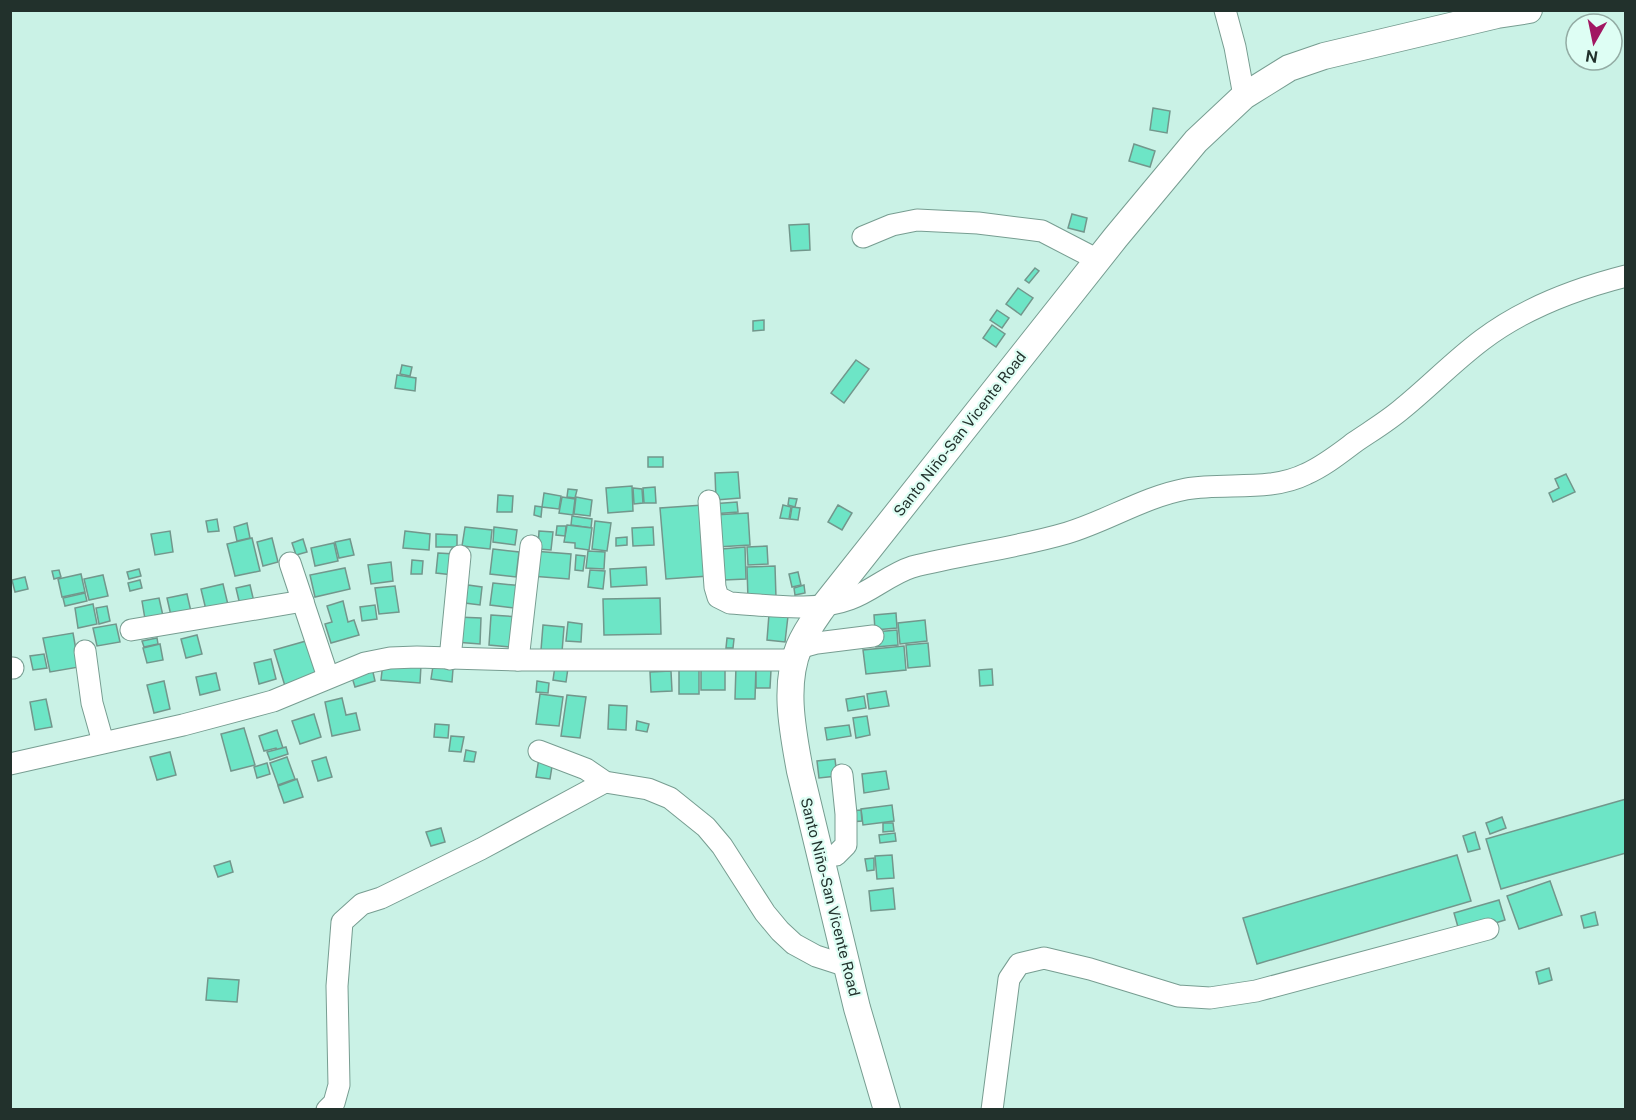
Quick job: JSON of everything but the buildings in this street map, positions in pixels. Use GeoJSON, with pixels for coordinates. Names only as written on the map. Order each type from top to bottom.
{"type":"FeatureCollection","features":[{"type":"Feature","properties":{"kind":"main road","name":"Santo Niño-San Vicente Road"},"geometry":{"type":"LineString","coordinates":[[887,1110],[857,1008],[800,771],[794,736],[791,702],[797,654],[823,607],[1098,260],[1196,141],[1244,96],[1289,68],[1324,56],[1497,15],[1529,10]]}},
{"type":"Feature","properties":{"kind":"street"},"geometry":{"type":"LineString","coordinates":[[1225,10],[1236,47],[1244,96]]}},
{"type":"Feature","properties":{"kind":"street"},"geometry":{"type":"LineString","coordinates":[[863,237],[892,225],[917,220],[978,223],[1042,231],[1098,260]]}},
{"type":"Feature","properties":{"kind":"street"},"geometry":{"type":"LineString","coordinates":[[709,501],[715,587],[718,597],[730,603],[823,607],[851,599],[906,569],[1059,535],[1112,517],[1157,497],[1186,489],[1286,482],[1303,476],[1321,467],[1377,429],[1483,339],[1514,319],[1563,296],[1626,276]]}},
{"type":"Feature","properties":{"kind":"street"},"geometry":{"type":"LineString","coordinates":[[519,660],[531,546]]}},
{"type":"Feature","properties":{"kind":"street"},"geometry":{"type":"LineString","coordinates":[[450,658],[460,556]]}},
{"type":"Feature","properties":{"kind":"street"},"geometry":{"type":"LineString","coordinates":[[290,563],[328,677]]}},
{"type":"Feature","properties":{"kind":"street"},"geometry":{"type":"LineString","coordinates":[[131,630],[303,601]]}},
{"type":"Feature","properties":{"kind":"street"},"geometry":{"type":"LineString","coordinates":[[10,764],[183,725],[273,701],[365,663],[390,658],[519,660],[797,654],[817,643],[873,636]]}},
{"type":"Feature","properties":{"kind":"street"},"geometry":{"type":"LineString","coordinates":[[85,651],[92,703],[103,742]]}},
{"type":"Feature","properties":{"kind":"street"},"geometry":{"type":"LineString","coordinates":[[539,751],[586,769],[605,782],[648,789],[670,798],[706,827],[722,846],[765,913],[780,931],[794,944],[816,956],[848,966]]}},
{"type":"Feature","properties":{"kind":"street"},"geometry":{"type":"LineString","coordinates":[[820,856],[836,855],[846,845],[842,775]]}},
{"type":"Feature","properties":{"kind":"street"},"geometry":{"type":"LineString","coordinates":[[327,1110],[334,1103],[339,1085],[337,986],[342,922],[362,904],[381,898],[459,860],[605,782]]}},
{"type":"Feature","properties":{"kind":"street"},"geometry":{"type":"LineString","coordinates":[[992,1110],[1009,979],[1019,964],[1044,958],[1090,969],[1178,996],[1210,998],[1256,992],[1488,929]]}}]}
